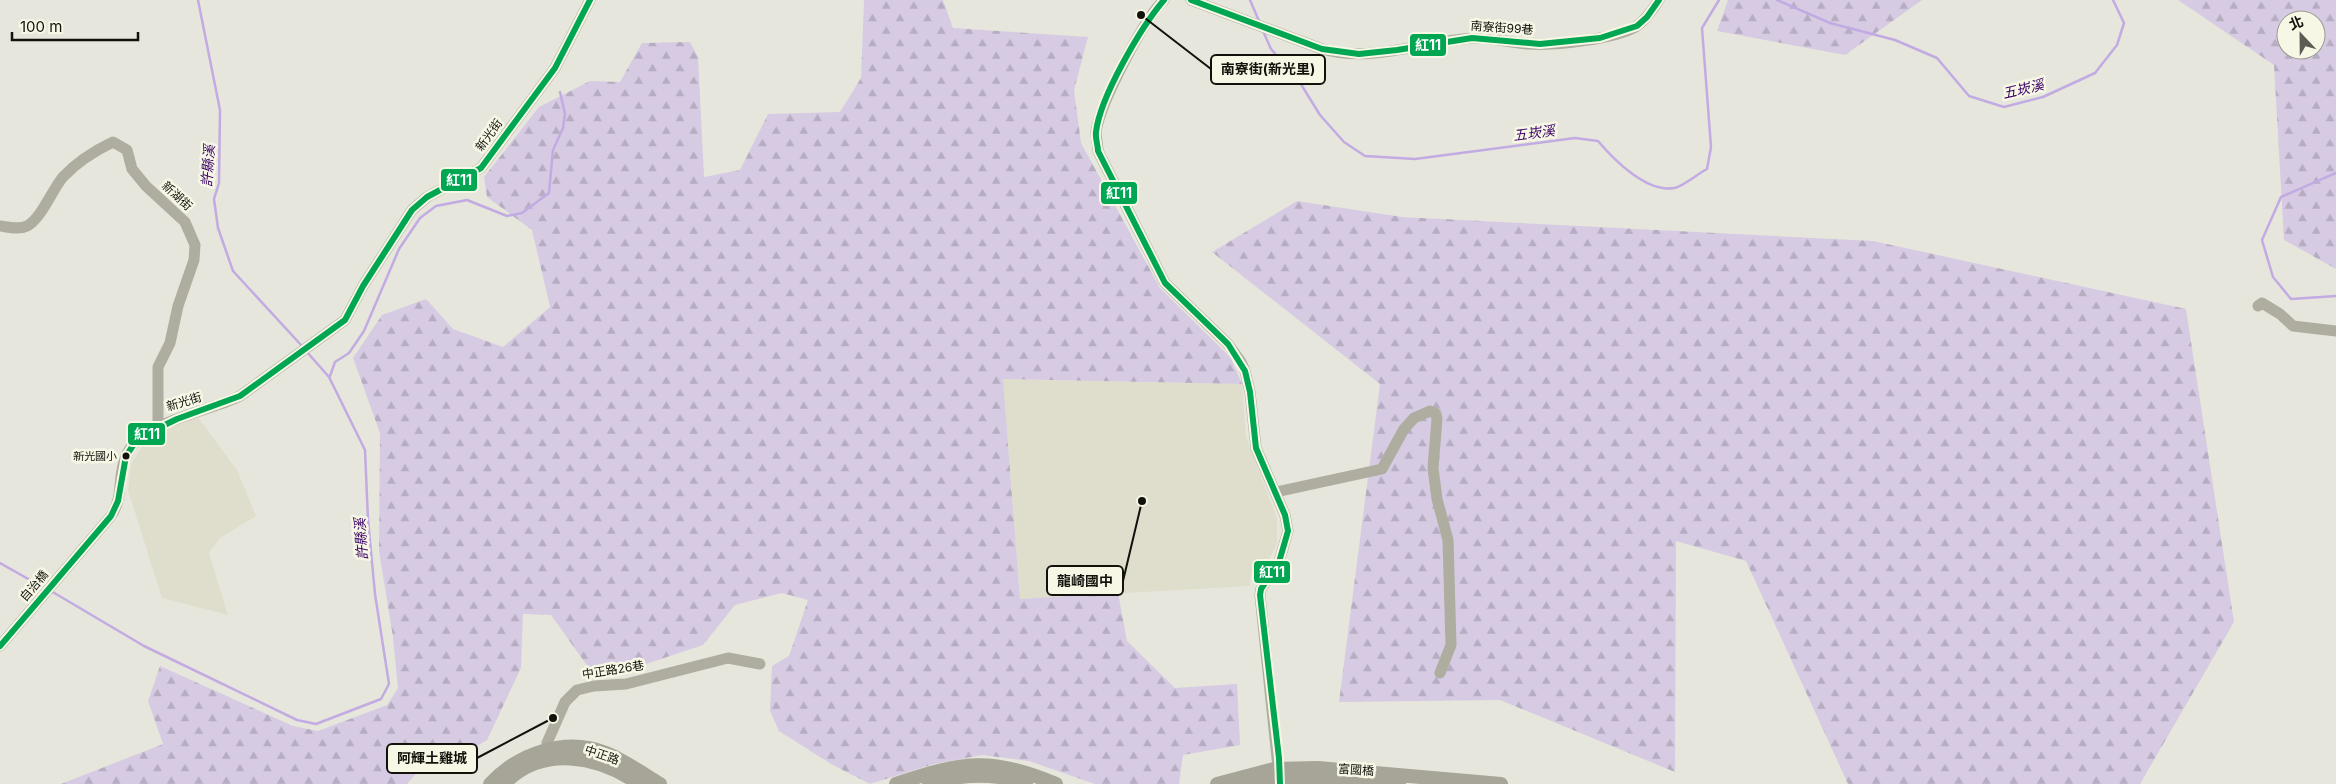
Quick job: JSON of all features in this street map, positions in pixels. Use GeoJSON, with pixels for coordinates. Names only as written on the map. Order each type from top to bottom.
{"type":"FeatureCollection","features":[{"type":"Feature","properties":{"kind":"main road","name":"中正路"},"geometry":{"type":"LineString","coordinates":[[504,784],[521,770],[566,747],[591,748],[621,760],[660,784]]}},
{"type":"Feature","properties":{"kind":"main road","name":"中正路"},"geometry":{"type":"LineString","coordinates":[[490,784],[516,763],[548,755],[593,760],[620,771],[639,784]]}},
{"type":"Feature","properties":{"kind":"main road"},"geometry":{"type":"LineString","coordinates":[[896,784],[935,771],[975,764],[1006,767],[1056,784]]}},
{"type":"Feature","properties":{"kind":"main road","name":"富國橋"},"geometry":{"type":"LineString","coordinates":[[1300,774],[1347,769],[1501,784]]}},
{"type":"Feature","properties":{"kind":"main road"},"geometry":{"type":"LineString","coordinates":[[1216,784],[1265,771],[1300,774]]}},
{"type":"Feature","properties":{"kind":"main road"},"geometry":{"type":"LineString","coordinates":[[1253,784],[1300,774]]}},
{"type":"Feature","properties":{"kind":"main road","name":"富國橋"},"geometry":{"type":"LineString","coordinates":[[1300,774],[1320,778],[1399,784]]}},
{"type":"Feature","properties":{"kind":"main road"},"geometry":{"type":"LineString","coordinates":[[929,784],[951,777],[985,776],[1001,777],[1026,784]]}},
{"type":"Feature","properties":{"kind":"street","name":"新光街"},"geometry":{"type":"LineString","coordinates":[[68,567],[117,508],[122,473],[126,457],[132,446],[166,422],[226,403],[240,396],[345,320],[363,286],[412,210],[428,197],[481,168],[555,68],[590,0]]}},
{"type":"Feature","properties":{"kind":"street"},"geometry":{"type":"LineString","coordinates":[[1164,0],[1143,26],[1101,114],[1096,134],[1098,151],[1165,283],[1215,331],[1241,362],[1250,392],[1256,448],[1285,515],[1288,531],[1279,562],[1261,589],[1260,595],[1279,758],[1280,784]]}},
{"type":"Feature","properties":{"kind":"street","name":"南寮街99巷"},"geometry":{"type":"LineString","coordinates":[[1191,0],[1301,42],[1336,53],[1362,55],[1474,38],[1548,44],[1608,37],[1627,31],[1647,17],[1659,0]]}},
{"type":"Feature","properties":{"kind":"street","name":"新湖街"},"geometry":{"type":"LineString","coordinates":[[0,226],[18,228],[27,226],[37,218],[64,177],[89,154],[113,142],[127,150],[132,169],[146,186],[185,222],[195,245],[194,260],[178,306],[170,343],[158,367],[158,427]]}},
{"type":"Feature","properties":{"kind":"street"},"geometry":{"type":"LineString","coordinates":[[2258,306],[2262,303],[2280,314],[2293,326],[2336,331]]}},
{"type":"Feature","properties":{"kind":"street"},"geometry":{"type":"LineString","coordinates":[[1276,492],[1382,469],[1404,430],[1414,418],[1430,412],[1436,414],[1438,419],[1432,468],[1437,498],[1448,540],[1451,645],[1440,673]]}},
{"type":"Feature","properties":{"kind":"street","name":"自治橋"},"geometry":{"type":"LineString","coordinates":[[0,646],[68,567]]}},
{"type":"Feature","properties":{"kind":"street","name":"中正路26巷"},"geometry":{"type":"LineString","coordinates":[[548,755],[547,743],[565,702],[577,690],[594,686],[626,684],[728,658],[760,664]]}},
{"type":"Feature","properties":{"kind":"shaded area"},"geometry":{"type":"Polygon","coordinates":[[[1003,379],[1242,384],[1246,437],[1277,518],[1277,544],[1267,564],[1251,573],[1250,586],[1020,599],[1003,379]]]}},
{"type":"Feature","properties":{"kind":"shaded area","name":"新光國小"},"geometry":{"type":"Polygon","coordinates":[[[197,416],[237,470],[256,516],[220,538],[209,553],[228,615],[162,598],[128,490],[131,464],[146,440],[169,423],[197,416]]]}},
{"type":"Feature","properties":{"kind":"green space"},"geometry":{"type":"Polygon","coordinates":[[[864,0],[943,0],[953,28],[1088,37],[1074,90],[1081,143],[1160,288],[1231,358],[1242,384],[1003,379],[1020,599],[1118,593],[1127,641],[1175,688],[1237,684],[1240,745],[1183,755],[1179,784],[1095,784],[1029,761],[982,755],[934,764],[870,784],[831,764],[779,731],[770,711],[772,666],[789,656],[808,600],[782,593],[735,605],[703,645],[637,667],[591,671],[551,615],[523,614],[521,668],[487,740],[450,762],[435,752],[407,784],[61,784],[163,744],[148,701],[160,666],[293,726],[318,731],[387,705],[398,688],[393,637],[379,551],[380,433],[353,358],[382,315],[426,299],[453,329],[503,347],[550,307],[532,230],[487,197],[484,177],[539,107],[590,81],[620,82],[642,43],[690,42],[698,57],[704,177],[740,170],[768,114],[840,112],[861,78],[864,0]]]}},
{"type":"Feature","properties":{"kind":"green space"},"geometry":{"type":"Polygon","coordinates":[[[1728,0],[1922,0],[1845,55],[1717,31],[1728,0]]]}},
{"type":"Feature","properties":{"kind":"green space"},"geometry":{"type":"Polygon","coordinates":[[[2178,0],[2336,0],[2336,269],[2284,240],[2274,65],[2178,0]]]}},
{"type":"Feature","properties":{"kind":"green space"},"geometry":{"type":"Polygon","coordinates":[[[1297,201],[1402,217],[1873,241],[2186,309],[2234,622],[2140,784],[1848,784],[1746,561],[1676,541],[1675,772],[1500,700],[1339,702],[1380,384],[1212,252],[1297,201]]]}},
{"type":"Feature","properties":{"kind":"waterway","name":"許縣溪"},"geometry":{"type":"LineString","coordinates":[[198,0],[220,110],[219,183],[214,199],[218,228],[233,271],[302,346]]}},
{"type":"Feature","properties":{"kind":"waterway","name":"五崁溪"},"geometry":{"type":"LineString","coordinates":[[1250,0],[1259,21]]}},
{"type":"Feature","properties":{"kind":"waterway","name":"五崁溪"},"geometry":{"type":"LineString","coordinates":[[1263,31],[1271,49],[1299,81],[1320,115],[1344,142],[1365,156],[1415,159],[1575,138],[1598,141],[1632,174],[1653,185],[1674,188],[1707,169],[1711,147],[1702,28],[1719,0]]}},
{"type":"Feature","properties":{"kind":"waterway","name":"五崁溪"},"geometry":{"type":"LineString","coordinates":[[1777,0],[1830,23],[1895,40],[1937,58],[1969,96],[2004,107],[2043,97],[2095,73],[2117,45],[2124,23],[2113,0]]}},
{"type":"Feature","properties":{"kind":"waterway"},"geometry":{"type":"LineString","coordinates":[[330,376],[335,362],[349,353],[364,331],[399,249],[420,218],[436,206],[467,200],[507,216],[522,213],[549,193],[553,150],[563,128],[565,114],[560,92]]}},
{"type":"Feature","properties":{"kind":"waterway","name":"五崁溪"},"geometry":{"type":"LineString","coordinates":[[2336,173],[2281,197],[2262,240],[2273,277],[2291,299],[2336,296]]}},
{"type":"Feature","properties":{"kind":"waterway","name":"許縣溪"},"geometry":{"type":"LineString","coordinates":[[51,591],[144,646],[297,720],[316,724],[381,699],[389,684],[375,594],[368,520],[365,450],[329,377],[307,352]]}},
{"type":"Feature","properties":{"kind":"waterway","name":"許縣溪"},"geometry":{"type":"LineString","coordinates":[[0,563],[46,589]]}},
{"type":"Feature","properties":{"kind":"transit line","name":"紅11"},"geometry":{"type":"LineString","coordinates":[[0,646],[111,516],[118,501],[126,456],[134,444],[146,434],[177,419],[240,396],[345,320],[363,286],[412,210],[427,197],[481,168],[555,68],[590,0]]}},
{"type":"Feature","properties":{"kind":"transit line","name":"紅11"},"geometry":{"type":"LineString","coordinates":[[1164,0],[1133,44],[1113,82],[1099,117],[1096,139],[1098,151],[1165,283],[1228,344],[1245,371],[1250,392],[1256,448],[1285,515],[1288,531],[1279,562],[1261,589],[1260,595],[1279,758],[1280,784]]}},
{"type":"Feature","properties":{"kind":"transit line","name":"紅11"},"geometry":{"type":"LineString","coordinates":[[1191,0],[1322,49],[1359,54],[1472,38],[1540,44],[1600,38],[1637,26],[1647,17],[1659,0]]}},
{"type":"Feature","properties":{"kind":"place","name":"南寮街(新光里)"},"geometry":{"type":"Point","coordinates":[1141,15]}},
{"type":"Feature","properties":{"kind":"place","name":"新光國小"},"geometry":{"type":"Point","coordinates":[126,456]}},
{"type":"Feature","properties":{"kind":"place","name":"龍崎國中"},"geometry":{"type":"Point","coordinates":[1142,501]}},
{"type":"Feature","properties":{"kind":"place","name":"阿輝土雞城"},"geometry":{"type":"Point","coordinates":[553,718]}}]}
